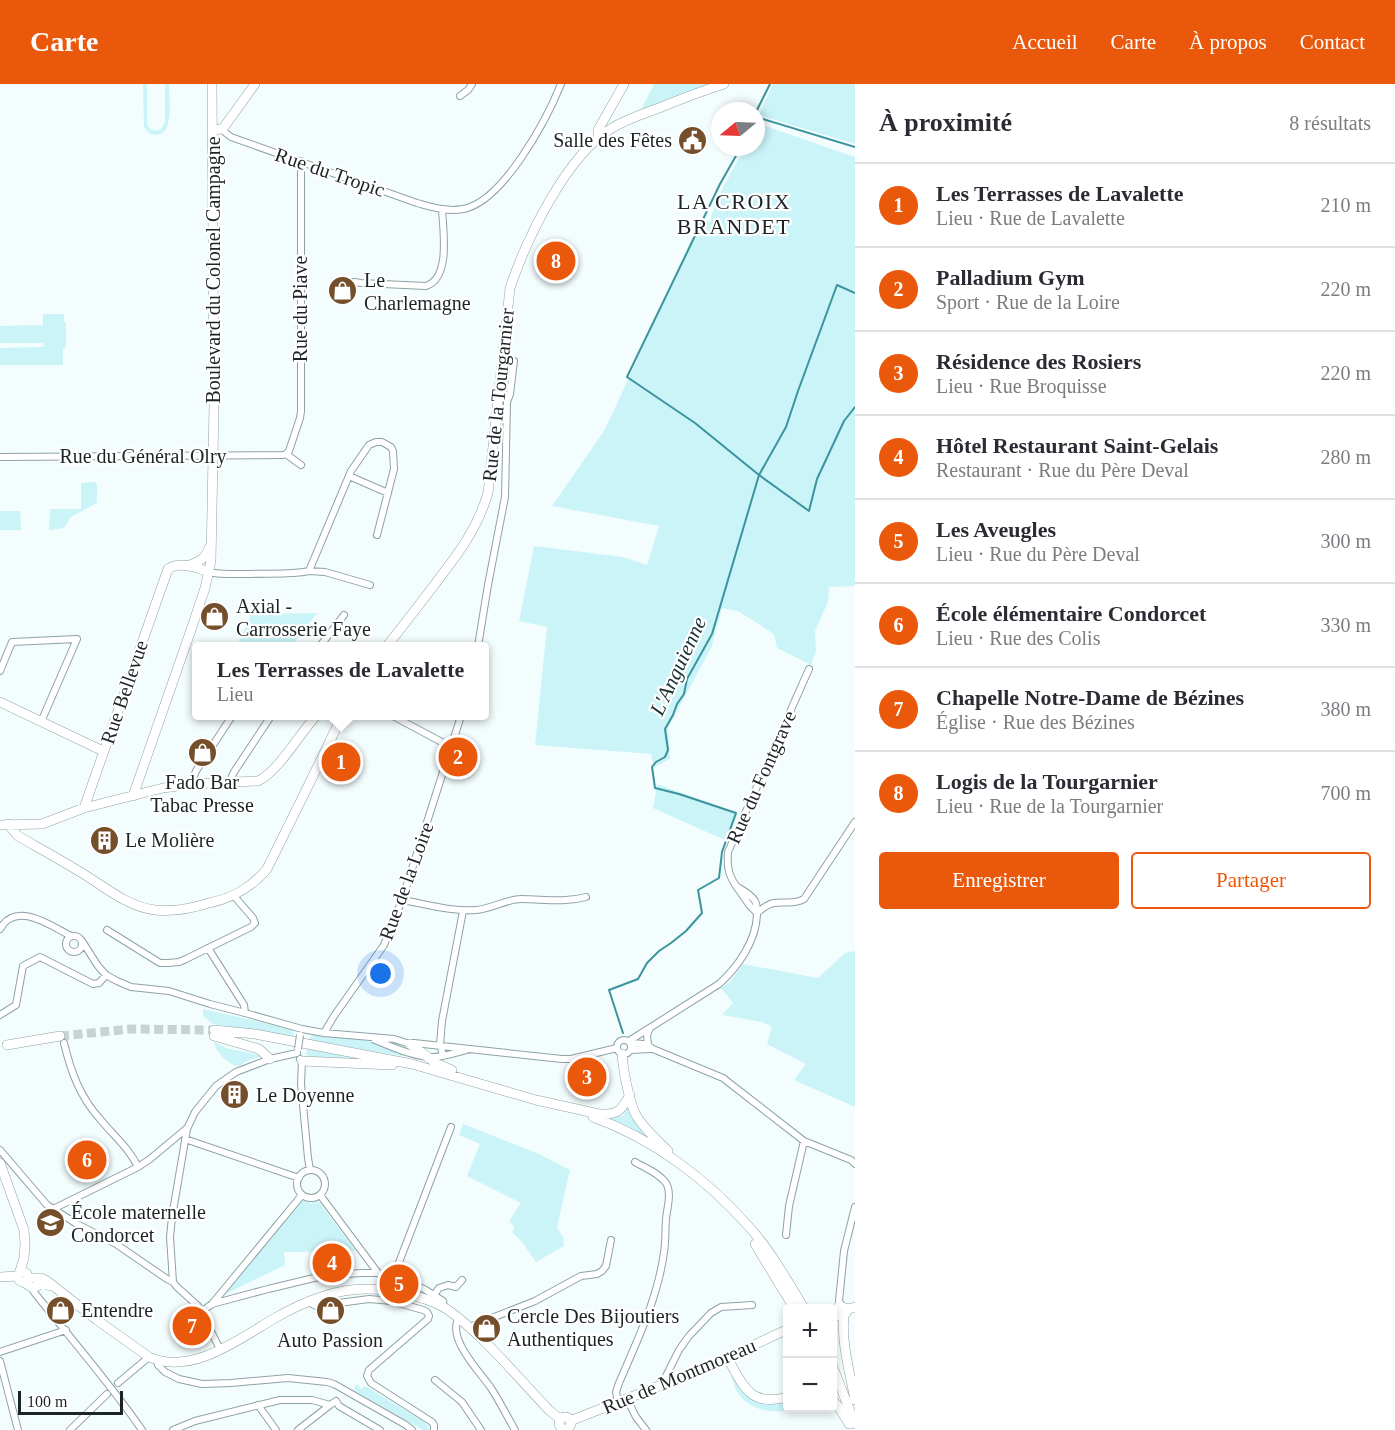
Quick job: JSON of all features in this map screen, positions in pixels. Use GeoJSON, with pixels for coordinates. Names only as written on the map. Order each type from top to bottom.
{"type":"FeatureCollection","features":[{"type":"Feature","properties":{"kind":"main road","name":"Boulevard du Colonel Campagne"},"geometry":{"type":"LineString","coordinates":[[133,795],[205,588],[211,561],[217,129],[212,84]]}},
{"type":"Feature","properties":{"kind":"main road"},"geometry":{"type":"LineString","coordinates":[[217,129],[224,127],[255,84]]}},
{"type":"Feature","properties":{"kind":"main road"},"geometry":{"type":"LineString","coordinates":[[598,138],[598,130],[624,84]]}},
{"type":"Feature","properties":{"kind":"main road"},"geometry":{"type":"LineString","coordinates":[[598,138],[621,123],[695,93],[724,84]]}},
{"type":"Feature","properties":{"kind":"main road","name":"Rue de la Tourgarnier"},"geometry":{"type":"LineString","coordinates":[[390,642],[462,548],[485,505],[510,288],[520,258],[556,191],[571,169],[598,138]]}},
{"type":"Feature","properties":{"kind":"main road"},"geometry":{"type":"LineString","coordinates":[[187,566],[205,558],[212,536]]}},
{"type":"Feature","properties":{"kind":"main road","name":"Rue Bellevue"},"geometry":{"type":"LineString","coordinates":[[84,808],[164,577],[172,566],[187,566]]}},
{"type":"Feature","properties":{"kind":"main road"},"geometry":{"type":"LineString","coordinates":[[187,566],[208,572]]}},
{"type":"Feature","properties":{"kind":"main road"},"geometry":{"type":"LineString","coordinates":[[0,702],[103,751]]}},
{"type":"Feature","properties":{"kind":"main road"},"geometry":{"type":"LineString","coordinates":[[3,826],[42,824],[84,808],[163,788],[191,784],[253,782],[266,777],[313,720]]}},
{"type":"Feature","properties":{"kind":"main road"},"geometry":{"type":"LineString","coordinates":[[3,826],[132,904],[144,908],[157,911],[171,910],[204,905],[234,896],[260,878],[267,869],[340,720]]}},
{"type":"Feature","properties":{"kind":"main road"},"geometry":{"type":"LineString","coordinates":[[270,1059],[259,1049],[214,1033],[255,1034],[412,1064],[596,1118],[631,1133],[678,1161]]}},
{"type":"Feature","properties":{"kind":"main road"},"geometry":{"type":"LineString","coordinates":[[8,1045],[62,1040]]}},
{"type":"Feature","properties":{"kind":"main road"},"geometry":{"type":"LineString","coordinates":[[410,1044],[442,1066],[515,1094]]}},
{"type":"Feature","properties":{"kind":"main road"},"geometry":{"type":"LineString","coordinates":[[626,1047],[630,1095],[636,1116],[678,1161],[719,1195],[752,1229],[777,1264],[798,1304]]}},
{"type":"Feature","properties":{"kind":"main road"},"geometry":{"type":"LineString","coordinates":[[299,1055],[393,1065],[515,1094]]}},
{"type":"Feature","properties":{"kind":"main road"},"geometry":{"type":"LineString","coordinates":[[536,1100],[610,1115],[621,1110],[630,1095]]}},
{"type":"Feature","properties":{"kind":"main road"},"geometry":{"type":"LineString","coordinates":[[536,1100],[634,1139],[680,1169],[730,1214],[753,1240],[797,1304]]}},
{"type":"Feature","properties":{"kind":"main road"},"geometry":{"type":"LineString","coordinates":[[0,1163],[24,1230],[24,1258],[28,1279]]}},
{"type":"Feature","properties":{"kind":"main road"},"geometry":{"type":"LineString","coordinates":[[0,1277],[43,1279],[153,1358]]}},
{"type":"Feature","properties":{"kind":"main road","name":"Rue de Montmoreau"},"geometry":{"type":"LineString","coordinates":[[153,1358],[186,1361],[197,1359],[220,1349],[278,1316],[333,1293],[376,1289],[414,1295],[444,1308],[459,1318],[489,1346],[563,1424],[729,1359],[783,1331]]}},
{"type":"Feature","properties":{"kind":"main road"},"geometry":{"type":"LineString","coordinates":[[842,1310],[855,1400]]}},
{"type":"Feature","properties":{"kind":"main road"},"geometry":{"type":"LineString","coordinates":[[729,1359],[738,1379],[750,1393],[767,1400],[783,1398]]}},
{"type":"Feature","properties":{"kind":"main road"},"geometry":{"type":"LineString","coordinates":[[837,1378],[850,1410],[852,1426]]}},
{"type":"Feature","properties":{"kind":"main road"},"geometry":{"type":"LineString","coordinates":[[837,1389],[852,1426]]}},
{"type":"Feature","properties":{"kind":"main road"},"geometry":{"type":"LineString","coordinates":[[837,1405],[852,1426]]}},
{"type":"Feature","properties":{"kind":"street"},"geometry":{"type":"LineString","coordinates":[[460,96],[472,84]]}},
{"type":"Feature","properties":{"kind":"street"},"geometry":{"type":"LineString","coordinates":[[354,282],[426,286],[432,284],[442,266],[444,250],[442,209],[464,209],[481,202],[491,194],[526,152],[544,121],[561,84]]}},
{"type":"Feature","properties":{"kind":"street","name":"Rue du Tropic"},"geometry":{"type":"LineString","coordinates":[[217,129],[231,137],[442,209]]}},
{"type":"Feature","properties":{"kind":"street","name":"Rue du Piave"},"geometry":{"type":"LineString","coordinates":[[286,454],[289,451],[301,411],[301,161]]}},
{"type":"Feature","properties":{"kind":"street"},"geometry":{"type":"LineString","coordinates":[[479,642],[505,497],[507,402],[514,361],[502,364]]}},
{"type":"Feature","properties":{"kind":"street"},"geometry":{"type":"LineString","coordinates":[[502,364],[512,370]]}},
{"type":"Feature","properties":{"kind":"street"},"geometry":{"type":"LineString","coordinates":[[309,571],[349,476],[369,445],[376,442],[387,443],[391,447],[394,470],[377,535]]}},
{"type":"Feature","properties":{"kind":"street"},"geometry":{"type":"LineString","coordinates":[[286,454],[301,465]]}},
{"type":"Feature","properties":{"kind":"street","name":"Rue du Général Olry"},"geometry":{"type":"LineString","coordinates":[[0,457],[286,454]]}},
{"type":"Feature","properties":{"kind":"street"},"geometry":{"type":"LineString","coordinates":[[349,476],[388,493]]}},
{"type":"Feature","properties":{"kind":"street"},"geometry":{"type":"LineString","coordinates":[[208,572],[218,574],[325,572],[370,585]]}},
{"type":"Feature","properties":{"kind":"street"},"geometry":{"type":"LineString","coordinates":[[323,642],[344,615]]}},
{"type":"Feature","properties":{"kind":"street"},"geometry":{"type":"LineString","coordinates":[[0,670],[12,642],[77,639],[42,722]]}},
{"type":"Feature","properties":{"kind":"street","name":"Rue du Fontgrave"},"geometry":{"type":"LineString","coordinates":[[757,913],[753,898],[736,886],[730,876],[728,852],[809,669]]}},
{"type":"Feature","properties":{"kind":"street"},"geometry":{"type":"LineString","coordinates":[[191,784],[196,771],[229,720]]}},
{"type":"Feature","properties":{"kind":"street"},"geometry":{"type":"LineString","coordinates":[[229,783],[268,720]]}},
{"type":"Feature","properties":{"kind":"street"},"geometry":{"type":"LineString","coordinates":[[400,720],[451,747]]}},
{"type":"Feature","properties":{"kind":"street","name":"Rue de la Loire"},"geometry":{"type":"LineString","coordinates":[[324,1033],[384,945],[402,900],[460,720]]}},
{"type":"Feature","properties":{"kind":"street"},"geometry":{"type":"LineString","coordinates":[[626,1047],[650,1028],[728,976],[742,958],[756,930],[757,913],[766,905],[795,903],[804,900],[855,822]]}},
{"type":"Feature","properties":{"kind":"street"},"geometry":{"type":"LineString","coordinates":[[107,930],[160,963],[179,962],[255,923],[234,896]]}},
{"type":"Feature","properties":{"kind":"street"},"geometry":{"type":"LineString","coordinates":[[402,900],[463,911],[486,909],[519,899],[555,901],[586,897]]}},
{"type":"Feature","properties":{"kind":"street"},"geometry":{"type":"LineString","coordinates":[[443,1055],[440,1045],[442,1021],[463,911]]}},
{"type":"Feature","properties":{"kind":"street"},"geometry":{"type":"LineString","coordinates":[[0,929],[9,919],[22,915],[28,916],[77,937],[106,975],[131,987],[169,991],[303,1031],[562,1059],[626,1047],[651,1047],[729,1082],[804,1141],[851,1160],[855,1164]]}},
{"type":"Feature","properties":{"kind":"street"},"geometry":{"type":"LineString","coordinates":[[50,926],[66,943],[69,950],[78,951],[93,959]]}},
{"type":"Feature","properties":{"kind":"street"},"geometry":{"type":"LineString","coordinates":[[66,943],[71,936]]}},
{"type":"Feature","properties":{"kind":"street"},"geometry":{"type":"LineString","coordinates":[[78,951],[82,946],[82,941]]}},
{"type":"Feature","properties":{"kind":"street"},"geometry":{"type":"LineString","coordinates":[[208,948],[244,1005],[245,1012]]}},
{"type":"Feature","properties":{"kind":"street"},"geometry":{"type":"LineString","coordinates":[[0,1015],[16,1005],[23,966],[40,957],[93,984],[99,983],[106,975]]}},
{"type":"Feature","properties":{"kind":"street"},"geometry":{"type":"LineString","coordinates":[[303,1031],[329,1026],[341,1034]]}},
{"type":"Feature","properties":{"kind":"street"},"geometry":{"type":"LineString","coordinates":[[650,1028],[647,1035],[651,1047]]}},
{"type":"Feature","properties":{"kind":"street"},"geometry":{"type":"LineString","coordinates":[[303,1031],[299,1055],[310,1170]]}},
{"type":"Feature","properties":{"kind":"street"},"geometry":{"type":"LineString","coordinates":[[368,1037],[407,1053],[429,1057],[470,1049]]}},
{"type":"Feature","properties":{"kind":"street"},"geometry":{"type":"LineString","coordinates":[[62,1040],[71,1071],[84,1098],[120,1140],[138,1167]]}},
{"type":"Feature","properties":{"kind":"street"},"geometry":{"type":"LineString","coordinates":[[173,1282],[170,1238],[178,1174],[187,1129],[201,1104],[221,1082],[236,1072],[270,1059],[299,1055]]}},
{"type":"Feature","properties":{"kind":"street"},"geometry":{"type":"LineString","coordinates":[[393,1278],[451,1127]]}},
{"type":"Feature","properties":{"kind":"street"},"geometry":{"type":"LineString","coordinates":[[53,1209],[138,1167],[187,1129]]}},
{"type":"Feature","properties":{"kind":"street"},"geometry":{"type":"LineString","coordinates":[[185,1139],[298,1178]]}},
{"type":"Feature","properties":{"kind":"street"},"geometry":{"type":"LineString","coordinates":[[786,1235],[789,1206],[804,1141]]}},
{"type":"Feature","properties":{"kind":"street"},"geometry":{"type":"LineString","coordinates":[[0,1150],[43,1202],[116,1244],[173,1282],[198,1306],[220,1349]]}},
{"type":"Feature","properties":{"kind":"street"},"geometry":{"type":"LineString","coordinates":[[635,1162],[663,1179],[668,1187],[669,1200],[664,1252],[656,1289],[616,1392],[646,1430]]}},
{"type":"Feature","properties":{"kind":"street"},"geometry":{"type":"LineString","coordinates":[[310,1170],[319,1173],[324,1181],[320,1195],[309,1198],[302,1195],[297,1187],[298,1178],[303,1172],[310,1170]]}},
{"type":"Feature","properties":{"kind":"street"},"geometry":{"type":"LineString","coordinates":[[201,1312],[212,1304],[302,1195]]}},
{"type":"Feature","properties":{"kind":"street"},"geometry":{"type":"LineString","coordinates":[[320,1195],[378,1273]]}},
{"type":"Feature","properties":{"kind":"street"},"geometry":{"type":"LineString","coordinates":[[842,1310],[839,1300],[844,1251],[855,1207]]}},
{"type":"Feature","properties":{"kind":"street"},"geometry":{"type":"LineString","coordinates":[[469,1327],[535,1301],[581,1276],[602,1271],[606,1266],[611,1240]]}},
{"type":"Feature","properties":{"kind":"street"},"geometry":{"type":"LineString","coordinates":[[212,1304],[314,1278],[378,1273],[424,1289],[443,1301],[444,1308]]}},
{"type":"Feature","properties":{"kind":"street"},"geometry":{"type":"LineString","coordinates":[[28,1279],[34,1292],[142,1430]]}},
{"type":"Feature","properties":{"kind":"street"},"geometry":{"type":"LineString","coordinates":[[434,1295],[439,1288],[448,1285],[456,1287],[462,1280]]}},
{"type":"Feature","properties":{"kind":"street"},"geometry":{"type":"LineString","coordinates":[[310,1301],[316,1305],[369,1299],[392,1301],[427,1312],[428,1319],[369,1370],[367,1376],[371,1383],[432,1422],[434,1430]]}},
{"type":"Feature","properties":{"kind":"street"},"geometry":{"type":"LineString","coordinates":[[662,1384],[679,1350],[711,1313],[721,1307],[752,1305]]}},
{"type":"Feature","properties":{"kind":"street"},"geometry":{"type":"LineString","coordinates":[[459,1318],[456,1321],[456,1329],[465,1354],[491,1388],[515,1430]]}},
{"type":"Feature","properties":{"kind":"street"},"geometry":{"type":"LineString","coordinates":[[0,1352],[66,1330]]}},
{"type":"Feature","properties":{"kind":"street"},"geometry":{"type":"LineString","coordinates":[[118,1383],[153,1358],[162,1370],[179,1379],[202,1384],[288,1377],[327,1382],[412,1430]]}},
{"type":"Feature","properties":{"kind":"street"},"geometry":{"type":"LineString","coordinates":[[0,1361],[3,1383],[18,1430]]}},
{"type":"Feature","properties":{"kind":"street"},"geometry":{"type":"LineString","coordinates":[[435,1380],[462,1402],[481,1430]]}},
{"type":"Feature","properties":{"kind":"street"},"geometry":{"type":"LineString","coordinates":[[298,1430],[346,1391]]}},
{"type":"Feature","properties":{"kind":"street"},"geometry":{"type":"LineString","coordinates":[[70,1430],[107,1394]]}},
{"type":"Feature","properties":{"kind":"street"},"geometry":{"type":"LineString","coordinates":[[172,1430],[195,1421],[280,1400],[312,1400],[333,1403],[380,1430]]}},
{"type":"Feature","properties":{"kind":"street"},"geometry":{"type":"LineString","coordinates":[[258,1405],[276,1430]]}},
{"type":"Feature","properties":{"kind":"shaded area"},"geometry":{"type":"Polygon","coordinates":[[[143,84],[147,84],[147,124],[155,131],[161,129],[165,122],[165,84],[169,84],[169,117],[164,131],[158,134],[150,134],[144,127],[143,84]]]}},
{"type":"Feature","properties":{"kind":"shaded area"},"geometry":{"type":"Polygon","coordinates":[[[654,84],[711,84],[641,110],[654,84]]]}},
{"type":"Feature","properties":{"kind":"shaded area"},"geometry":{"type":"Polygon","coordinates":[[[773,84],[855,84],[855,144],[765,117],[765,102],[773,84]]]}},
{"type":"Feature","properties":{"kind":"shaded area"},"geometry":{"type":"Polygon","coordinates":[[[765,126],[855,157],[855,586],[829,587],[828,602],[815,631],[816,651],[811,665],[777,648],[774,634],[738,611],[722,608],[712,646],[668,728],[670,759],[654,767],[651,754],[535,745],[547,627],[519,621],[534,546],[623,557],[647,565],[659,526],[552,506],[604,431],[701,218],[710,222],[716,202],[740,156],[765,156],[765,126]]]}},
{"type":"Feature","properties":{"kind":"shaded area"},"geometry":{"type":"Polygon","coordinates":[[[43,314],[64,314],[66,347],[63,348],[63,365],[0,365],[0,348],[44,347],[43,343],[0,343],[0,326],[43,325],[43,314]]]}},
{"type":"Feature","properties":{"kind":"shaded area"},"geometry":{"type":"Polygon","coordinates":[[[95,482],[97,484],[97,503],[71,517],[64,528],[49,530],[50,509],[81,509],[81,483],[95,482]]]}},
{"type":"Feature","properties":{"kind":"shaded area"},"geometry":{"type":"Polygon","coordinates":[[[0,511],[20,511],[21,530],[0,530],[0,511]]]}},
{"type":"Feature","properties":{"kind":"shaded area"},"geometry":{"type":"Polygon","coordinates":[[[317,613],[295,642],[239,642],[251,614],[317,613]]]}},
{"type":"Feature","properties":{"kind":"shaded area"},"geometry":{"type":"Polygon","coordinates":[[[657,784],[738,813],[727,841],[653,808],[657,784]]]}},
{"type":"Feature","properties":{"kind":"shaded area"},"geometry":{"type":"Polygon","coordinates":[[[855,951],[855,1107],[794,1080],[806,1064],[767,1044],[772,1027],[762,1022],[722,1015],[733,1003],[721,988],[730,982],[743,964],[818,978],[845,953],[855,951]]]}},
{"type":"Feature","properties":{"kind":"shaded area"},"geometry":{"type":"Polygon","coordinates":[[[203,1009],[291,1029],[294,1033],[293,1036],[213,1024],[203,1016],[203,1009]]]}},
{"type":"Feature","properties":{"kind":"shaded area"},"geometry":{"type":"Polygon","coordinates":[[[313,1035],[372,1042],[403,1055],[309,1040],[313,1035]]]}},
{"type":"Feature","properties":{"kind":"shaded area"},"geometry":{"type":"Polygon","coordinates":[[[214,1042],[226,1048],[260,1057],[240,1066],[232,1064],[217,1050],[214,1042]]]}},
{"type":"Feature","properties":{"kind":"shaded area"},"geometry":{"type":"Polygon","coordinates":[[[307,1049],[377,1061],[310,1059],[306,1054],[307,1049]]]}},
{"type":"Feature","properties":{"kind":"shaded area"},"geometry":{"type":"Polygon","coordinates":[[[628,1106],[649,1139],[630,1127],[608,1118],[623,1116],[628,1106]]]}},
{"type":"Feature","properties":{"kind":"shaded area"},"geometry":{"type":"Polygon","coordinates":[[[463,1124],[537,1153],[570,1170],[557,1227],[563,1237],[564,1246],[536,1262],[512,1232],[515,1227],[509,1221],[521,1203],[467,1176],[480,1144],[459,1135],[463,1124]]]}},
{"type":"Feature","properties":{"kind":"shaded area"},"geometry":{"type":"Polygon","coordinates":[[[302,1200],[310,1203],[318,1201],[356,1251],[284,1252],[285,1265],[223,1295],[302,1200]]]}},
{"type":"Feature","properties":{"kind":"shaded area"},"geometry":{"type":"Polygon","coordinates":[[[732,1374],[741,1389],[754,1400],[769,1404],[783,1403],[783,1411],[768,1411],[750,1404],[735,1388],[732,1374]]]}},
{"type":"Feature","properties":{"kind":"shaded area"},"geometry":{"type":"Polygon","coordinates":[[[357,1384],[361,1389],[365,1386],[423,1421],[429,1430],[423,1430],[355,1391],[357,1384]]]}},
{"type":"Feature","properties":{"kind":"waterway","name":"L'Anguienne"},"geometry":{"type":"LineString","coordinates":[[761,102],[770,84]]}},
{"type":"Feature","properties":{"kind":"waterway","name":"L'Anguienne"},"geometry":{"type":"LineString","coordinates":[[765,120],[855,147]]}},
{"type":"Feature","properties":{"kind":"waterway","name":"L'Anguienne"},"geometry":{"type":"LineString","coordinates":[[623,1033],[609,990],[638,979],[647,963],[686,931],[702,913],[698,890],[719,878],[722,852],[736,813],[655,788],[652,767],[665,757],[668,750],[665,729],[684,694],[687,679],[712,634],[759,475],[695,423],[627,377],[720,184],[736,156]]}},
{"type":"Feature","properties":{"kind":"waterway","name":"L'Anguienne"},"geometry":{"type":"LineString","coordinates":[[855,293],[837,285],[786,427],[759,475],[809,511],[817,479],[844,421],[855,407]]}},
{"type":"Feature","properties":{"kind":"tunnel"},"geometry":{"type":"LineString","coordinates":[[60,1036],[131,1029],[214,1030]]}},
{"type":"Feature","properties":{"kind":"place","name":"Salle des Fêtes"},"geometry":{"type":"Point","coordinates":[693,140]}},
{"type":"Feature","properties":{"kind":"place","name":"Logis de la Tourgarnier"},"geometry":{"type":"Point","coordinates":[556,261]}},
{"type":"Feature","properties":{"kind":"place","name":"Le Charlemagne"},"geometry":{"type":"Point","coordinates":[343,291]}},
{"type":"Feature","properties":{"kind":"place","name":"Axial - Carrosserie Faye"},"geometry":{"type":"Point","coordinates":[215,617]}},
{"type":"Feature","properties":{"kind":"place","name":"Fado Bar Tabac Presse"},"geometry":{"type":"Point","coordinates":[202,752]}},
{"type":"Feature","properties":{"kind":"place","name":"Palladium Gym"},"geometry":{"type":"Point","coordinates":[458,757]}},
{"type":"Feature","properties":{"kind":"place","name":"Les Terrasses de Lavalette"},"geometry":{"type":"Point","coordinates":[341,762]}},
{"type":"Feature","properties":{"kind":"place","name":"Le Molière"},"geometry":{"type":"Point","coordinates":[104,840]}},
{"type":"Feature","properties":{"kind":"place","name":"Résidence des Rosiers"},"geometry":{"type":"Point","coordinates":[587,1077]}},
{"type":"Feature","properties":{"kind":"place","name":"Le Doyenne"},"geometry":{"type":"Point","coordinates":[235,1095]}},
{"type":"Feature","properties":{"kind":"place","name":"École élémentaire Condorcet"},"geometry":{"type":"Point","coordinates":[87,1160]}},
{"type":"Feature","properties":{"kind":"place","name":"École maternelle Condorcet"},"geometry":{"type":"Point","coordinates":[50,1223]}},
{"type":"Feature","properties":{"kind":"place","name":"Hôtel Restaurant Saint-Gelais"},"geometry":{"type":"Point","coordinates":[332,1263]}},
{"type":"Feature","properties":{"kind":"place","name":"Les Aveugles"},"geometry":{"type":"Point","coordinates":[399,1284]}},
{"type":"Feature","properties":{"kind":"place","name":"Entendre"},"geometry":{"type":"Point","coordinates":[60,1310]}},
{"type":"Feature","properties":{"kind":"place","name":"Auto Passion"},"geometry":{"type":"Point","coordinates":[330,1310]}},
{"type":"Feature","properties":{"kind":"place","name":"Chapelle Notre-Dame de Bézines"},"geometry":{"type":"Point","coordinates":[192,1326]}},
{"type":"Feature","properties":{"kind":"place","name":"Cercle Des Bijoutiers Authentiques"},"geometry":{"type":"Point","coordinates":[486,1328]}},
{"type":"Feature","properties":{"kind":"district","name":"LA CROIX BRANDET"},"geometry":{"type":"Point","coordinates":[734,214]}}]}
